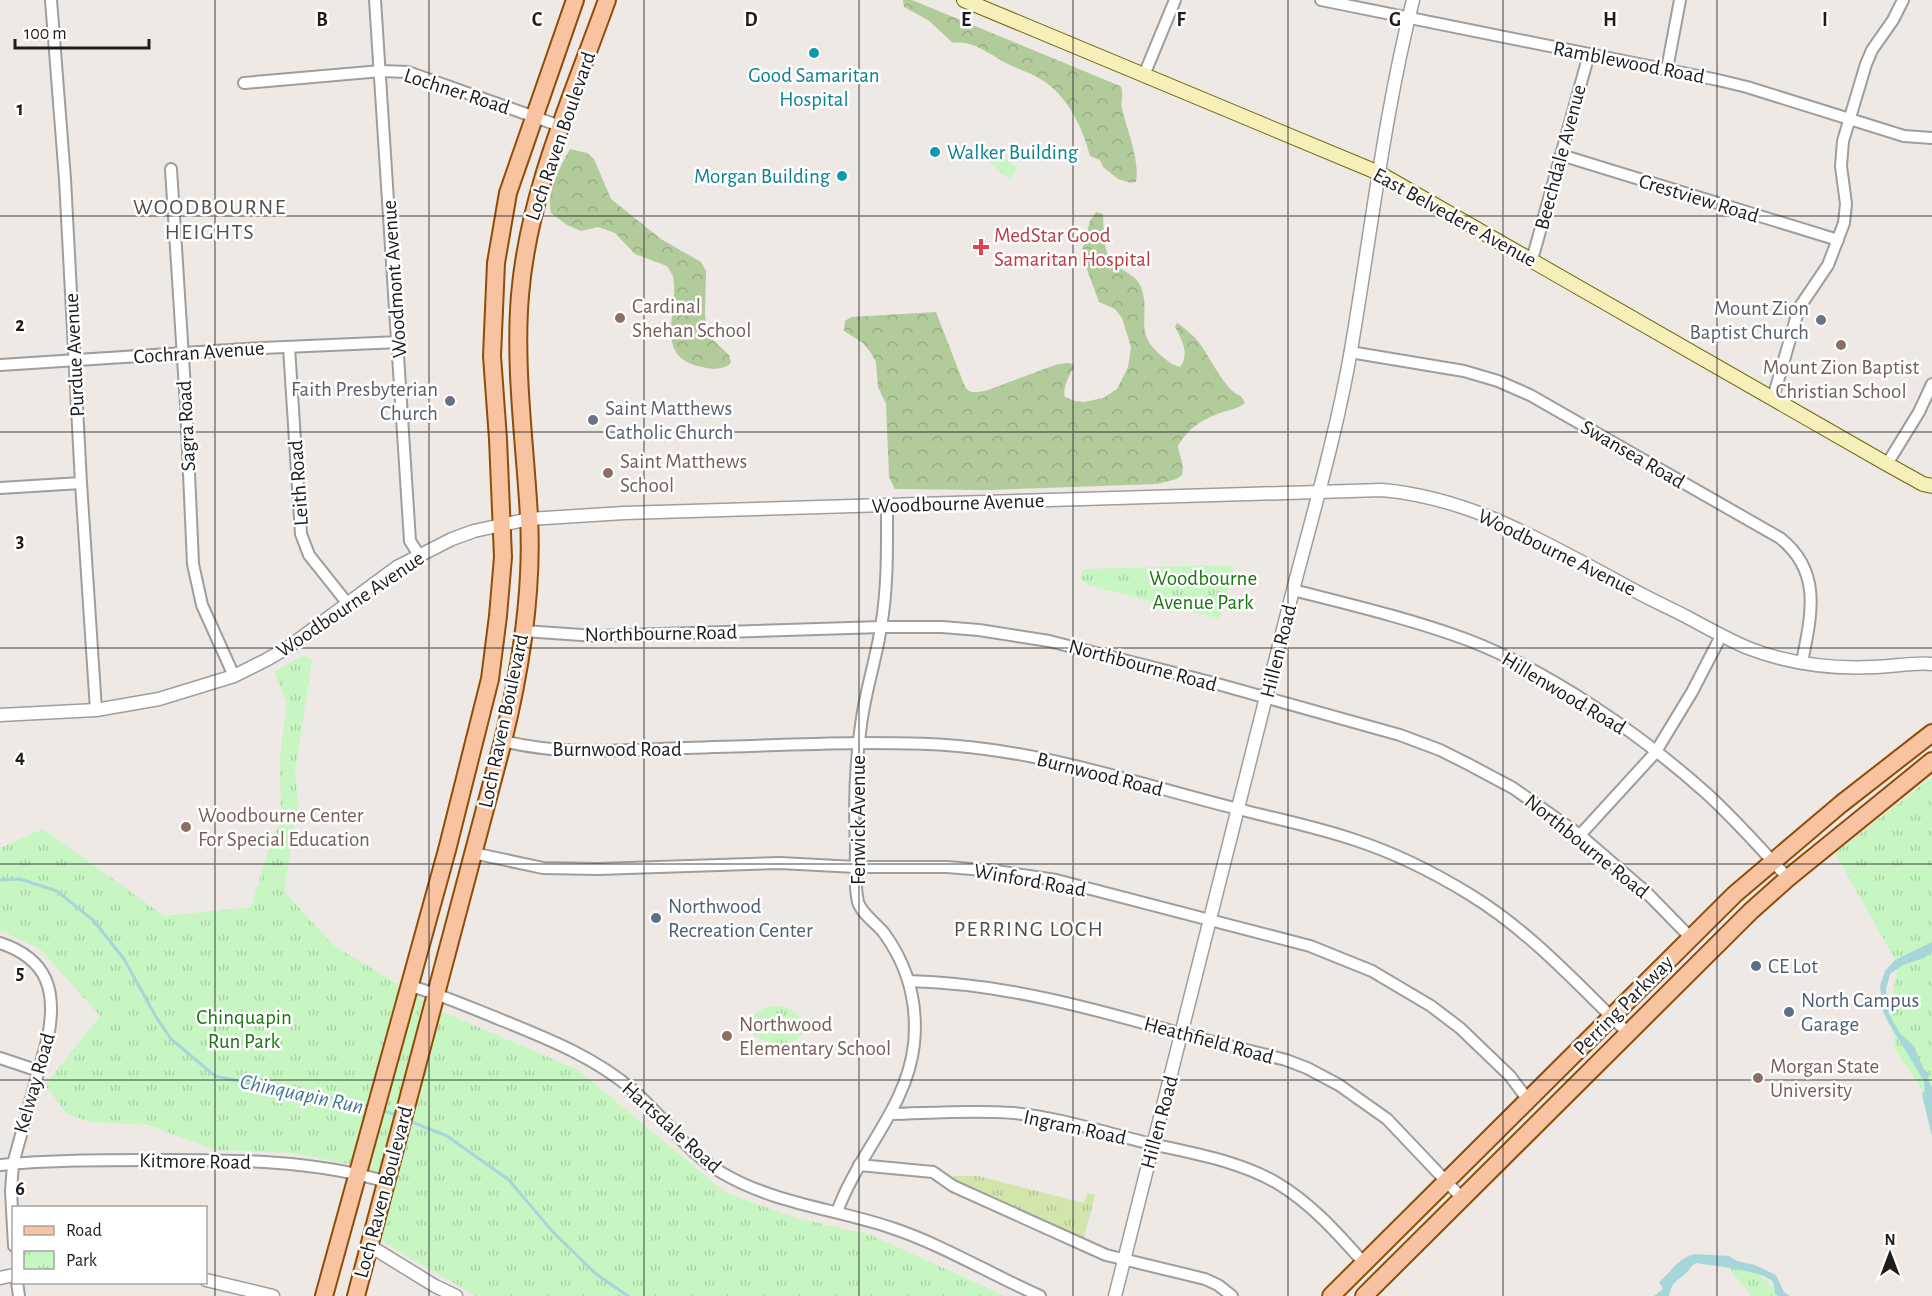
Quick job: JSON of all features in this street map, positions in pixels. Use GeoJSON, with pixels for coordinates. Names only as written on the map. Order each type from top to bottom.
{"type":"FeatureCollection","features":[{"type":"Feature","properties":{"kind":"main road","name":"Loch Raven Boulevard"},"geometry":{"type":"LineString","coordinates":[[324,1296],[410,986],[484,705],[493,656],[501,583],[502,525],[492,356],[494,290],[501,230],[508,193],[575,0]]}},
{"type":"Feature","properties":{"kind":"main road","name":"Loch Raven Boulevard"},"geometry":{"type":"LineString","coordinates":[[356,1296],[503,741],[520,659],[527,596],[529,519],[519,352],[520,294],[527,239],[535,204],[560,126],[607,0]]}},
{"type":"Feature","properties":{"kind":"main road","name":"East Belvedere Avenue"},"geometry":{"type":"LineString","coordinates":[[963,0],[1379,173],[1927,485],[1932,495]]}},
{"type":"Feature","properties":{"kind":"main road"},"geometry":{"type":"LineString","coordinates":[[493,656],[520,659]]}},
{"type":"Feature","properties":{"kind":"main road","name":"Perring Parkway"},"geometry":{"type":"LineString","coordinates":[[1331,1296],[1690,937],[1772,861],[1932,733]]}},
{"type":"Feature","properties":{"kind":"main road","name":"Perring Parkway"},"geometry":{"type":"LineString","coordinates":[[1364,1296],[1750,911],[1932,761]]}},
{"type":"Feature","properties":{"kind":"main road"},"geometry":{"type":"LineString","coordinates":[[462,791],[487,799]]}},
{"type":"Feature","properties":{"kind":"street","name":"Purdue Avenue"},"geometry":{"type":"LineString","coordinates":[[51,0],[64,175],[96,710]]}},
{"type":"Feature","properties":{"kind":"street","name":"Woodmont Avenue"},"geometry":{"type":"LineString","coordinates":[[375,0],[399,342],[410,541],[419,555]]}},
{"type":"Feature","properties":{"kind":"street"},"geometry":{"type":"LineString","coordinates":[[1144,75],[1175,0]]}},
{"type":"Feature","properties":{"kind":"street","name":"Ramblewood Road"},"geometry":{"type":"LineString","coordinates":[[1321,0],[1747,87],[1904,136],[1932,138]]}},
{"type":"Feature","properties":{"kind":"street","name":"Hillen Road"},"geometry":{"type":"LineString","coordinates":[[1115,1296],[1293,590],[1320,492],[1350,352],[1394,81],[1413,0]]}},
{"type":"Feature","properties":{"kind":"street"},"geometry":{"type":"LineString","coordinates":[[1667,69],[1680,0]]}},
{"type":"Feature","properties":{"kind":"street"},"geometry":{"type":"LineString","coordinates":[[1773,398],[1799,308],[1825,271],[1844,223],[1846,204],[1841,154],[1843,141],[1872,50],[1904,0]]}},
{"type":"Feature","properties":{"kind":"street","name":"Beechdale Avenue"},"geometry":{"type":"LineString","coordinates":[[1532,260],[1589,54]]}},
{"type":"Feature","properties":{"kind":"street","name":"Lochner Road"},"geometry":{"type":"LineString","coordinates":[[244,83],[381,71],[417,74],[560,126]]}},
{"type":"Feature","properties":{"kind":"street","name":"Crestview Road"},"geometry":{"type":"LineString","coordinates":[[1561,155],[1838,240]]}},
{"type":"Feature","properties":{"kind":"street","name":"Sagra Road"},"geometry":{"type":"LineString","coordinates":[[171,169],[195,578],[202,605],[234,676]]}},
{"type":"Feature","properties":{"kind":"street","name":"Cochran Avenue"},"geometry":{"type":"LineString","coordinates":[[0,365],[399,342]]}},
{"type":"Feature","properties":{"kind":"street","name":"Leith Road"},"geometry":{"type":"LineString","coordinates":[[289,347],[301,534],[309,555],[348,604]]}},
{"type":"Feature","properties":{"kind":"street","name":"Swansea Road"},"geometry":{"type":"LineString","coordinates":[[1350,352],[1464,371],[1530,395],[1780,538],[1788,544],[1802,562],[1810,587],[1811,608],[1802,662]]}},
{"type":"Feature","properties":{"kind":"street"},"geometry":{"type":"LineString","coordinates":[[1887,464],[1919,412],[1932,384]]}},
{"type":"Feature","properties":{"kind":"street"},"geometry":{"type":"LineString","coordinates":[[0,488],[81,483]]}},
{"type":"Feature","properties":{"kind":"street","name":"Woodbourne Avenue"},"geometry":{"type":"LineString","coordinates":[[0,715],[96,710],[159,699],[234,676],[290,646],[397,567],[419,555],[474,531],[529,519],[600,513],[1320,492],[1392,491],[1458,504],[1495,518],[1721,636],[1749,648],[1802,662],[1851,668],[1930,663]]}},
{"type":"Feature","properties":{"kind":"street","name":"Fenwick Avenue"},"geometry":{"type":"LineString","coordinates":[[837,1212],[859,1165],[891,1114],[906,1082],[913,1048],[914,1010],[909,981],[893,946],[858,903],[856,867],[855,790],[858,743],[881,627],[888,569],[887,505]]}},
{"type":"Feature","properties":{"kind":"street","name":"Hillenwood Road"},"geometry":{"type":"LineString","coordinates":[[1293,590],[1397,617],[1470,641],[1538,673],[1575,695],[1706,793],[1788,878]]}},
{"type":"Feature","properties":{"kind":"street","name":"Northbourne Road"},"geometry":{"type":"LineString","coordinates":[[524,631],[596,636],[881,627],[961,628],[1030,637],[1182,675],[1400,735],[1440,750],[1513,788],[1580,835],[1646,892],[1690,937]]}},
{"type":"Feature","properties":{"kind":"street"},"geometry":{"type":"LineString","coordinates":[[1580,835],[1655,753],[1692,692],[1721,636]]}},
{"type":"Feature","properties":{"kind":"street","name":"Burnwood Road"},"geometry":{"type":"LineString","coordinates":[[503,741],[526,747],[574,751],[858,743],[934,744],[1021,755],[1116,777],[1353,839],[1410,861],[1486,904],[1518,929],[1555,960],[1628,1033]]}},
{"type":"Feature","properties":{"kind":"street","name":"Winford Road"},"geometry":{"type":"LineString","coordinates":[[473,853],[519,864],[571,869],[780,863],[856,867],[947,867],[996,871],[1056,880],[1310,946],[1352,962],[1395,983],[1460,1028],[1510,1076],[1528,1100]]}},
{"type":"Feature","properties":{"kind":"street","name":"Kelway Road"},"geometry":{"type":"LineString","coordinates":[[0,943],[18,951],[41,970],[50,989],[52,1016],[13,1164],[10,1191],[12,1218]]}},
{"type":"Feature","properties":{"kind":"street","name":"Heathfield Road"},"geometry":{"type":"LineString","coordinates":[[909,981],[980,986],[1017,992],[1147,1023],[1181,1034],[1286,1060],[1330,1080],[1387,1119],[1462,1198]]}},
{"type":"Feature","properties":{"kind":"street","name":"Hartsdale Road"},"geometry":{"type":"LineString","coordinates":[[410,986],[436,993],[561,1045],[603,1068],[634,1091],[704,1161],[753,1189],[914,1236],[1040,1296]]}},
{"type":"Feature","properties":{"kind":"street"},"geometry":{"type":"LineString","coordinates":[[0,1058],[39,1071]]}},
{"type":"Feature","properties":{"kind":"street","name":"Ingram Road"},"geometry":{"type":"LineString","coordinates":[[891,1114],[1014,1113],[1045,1118],[1228,1162],[1275,1182],[1295,1195],[1322,1216],[1364,1263]]}},
{"type":"Feature","properties":{"kind":"street","name":"Kitmore Road"},"geometry":{"type":"LineString","coordinates":[[0,1165],[80,1160],[245,1162],[325,1167],[359,1173],[387,1182]]}},
{"type":"Feature","properties":{"kind":"street"},"geometry":{"type":"LineString","coordinates":[[859,1165],[933,1172],[953,1186],[1106,1255],[1205,1279],[1218,1285],[1232,1296]]}},
{"type":"Feature","properties":{"kind":"street"},"geometry":{"type":"LineString","coordinates":[[370,1246],[435,1286],[456,1296]]}},
{"type":"Feature","properties":{"kind":"street"},"geometry":{"type":"LineString","coordinates":[[207,1280],[273,1296]]}},
{"type":"Feature","properties":{"kind":"green space"},"geometry":{"type":"Polygon","coordinates":[[[903,0],[912,0],[1120,86],[1122,108],[1135,155],[1136,182],[1131,183],[1118,179],[1103,167],[1100,160],[1090,156],[1073,113],[1051,86],[980,48],[967,43],[953,43],[928,20],[904,7],[903,0]]]}},
{"type":"Feature","properties":{"kind":"green space"},"geometry":{"type":"Polygon","coordinates":[[[990,145],[1018,169],[1009,179],[981,155],[990,145]]]}},
{"type":"Feature","properties":{"kind":"green space"},"geometry":{"type":"Polygon","coordinates":[[[570,149],[587,153],[594,159],[611,199],[661,239],[701,262],[706,271],[705,316],[708,332],[729,355],[731,362],[729,365],[716,369],[702,367],[687,362],[678,355],[671,334],[674,284],[673,276],[667,266],[635,254],[615,233],[598,227],[581,231],[567,225],[551,213],[552,188],[570,149]]]}},
{"type":"Feature","properties":{"kind":"green space"},"geometry":{"type":"Polygon","coordinates":[[[1096,212],[1103,214],[1105,245],[1111,260],[1134,278],[1141,287],[1144,297],[1144,328],[1150,344],[1165,359],[1180,367],[1185,352],[1175,327],[1177,323],[1179,324],[1197,340],[1229,388],[1241,396],[1245,403],[1197,424],[1178,446],[1182,475],[1177,479],[1157,484],[989,490],[895,489],[889,477],[886,404],[878,387],[876,362],[863,343],[844,331],[845,321],[851,317],[936,312],[965,387],[970,391],[988,390],[1058,364],[1069,363],[1074,365],[1074,368],[1066,382],[1065,397],[1084,402],[1103,398],[1117,389],[1128,367],[1131,347],[1122,318],[1115,309],[1099,302],[1081,253],[1090,221],[1096,212]]]}},
{"type":"Feature","properties":{"kind":"green space","name":"Woodbourne Avenue Park"},"geometry":{"type":"Polygon","coordinates":[[[1233,566],[1233,570],[1221,616],[1218,618],[1087,585],[1080,578],[1083,570],[1087,569],[1233,566]]]}},
{"type":"Feature","properties":{"kind":"green space","name":"Chinquapin Run Park"},"geometry":{"type":"Polygon","coordinates":[[[304,655],[312,660],[295,773],[298,804],[284,891],[333,945],[446,1013],[578,1070],[726,1193],[797,1218],[871,1235],[1005,1296],[476,1296],[381,1241],[394,1177],[353,1165],[291,1153],[215,1150],[148,1125],[90,1122],[66,1113],[45,1085],[100,1016],[40,949],[0,932],[0,848],[43,829],[164,916],[251,907],[273,835],[281,823],[280,759],[287,702],[274,672],[304,655]]]}},
{"type":"Feature","properties":{"kind":"green space"},"geometry":{"type":"Polygon","coordinates":[[[1932,777],[1932,1104],[1896,1051],[1889,1010],[1898,965],[1835,853],[1932,777]]]}},
{"type":"Feature","properties":{"kind":"green space"},"geometry":{"type":"Polygon","coordinates":[[[772,1006],[782,1006],[795,1012],[802,1020],[804,1028],[801,1035],[794,1041],[784,1044],[755,1036],[750,1024],[754,1015],[772,1006]]]}},
{"type":"Feature","properties":{"kind":"green space"},"geometry":{"type":"Polygon","coordinates":[[[953,1176],[978,1176],[1084,1203],[1087,1193],[1095,1195],[1083,1241],[952,1180],[953,1176]]]}},
{"type":"Feature","properties":{"kind":"green space"},"geometry":{"type":"Polygon","coordinates":[[[1726,1265],[1751,1268],[1785,1296],[1752,1296],[1726,1265]]]}},
{"type":"Feature","properties":{"kind":"water"},"geometry":{"type":"Polygon","coordinates":[[[1932,942],[1932,952],[1924,958],[1903,965],[1890,974],[1886,989],[1889,1014],[1900,1033],[1914,1046],[1923,1068],[1929,1074],[1928,1080],[1932,1087],[1932,1137],[1922,1094],[1925,1090],[1924,1081],[1888,1022],[1883,1011],[1880,986],[1885,971],[1895,960],[1932,942]]]}},
{"type":"Feature","properties":{"kind":"water"},"geometry":{"type":"Polygon","coordinates":[[[1694,1254],[1729,1256],[1737,1261],[1755,1265],[1776,1275],[1784,1292],[1790,1296],[1778,1296],[1772,1281],[1765,1277],[1746,1271],[1696,1263],[1674,1283],[1669,1296],[1654,1296],[1663,1289],[1659,1282],[1679,1262],[1694,1254]]]}},
{"type":"Feature","properties":{"kind":"waterway","name":"Chinquapin Run"},"geometry":{"type":"LineString","coordinates":[[0,880],[20,879],[57,891],[94,921],[124,959],[171,1039],[215,1076],[370,1107]]}},
{"type":"Feature","properties":{"kind":"waterway","name":"Chinquapin Run"},"geometry":{"type":"LineString","coordinates":[[382,1110],[398,1116]]}},
{"type":"Feature","properties":{"kind":"waterway","name":"Chinquapin Run"},"geometry":{"type":"LineString","coordinates":[[407,1120],[447,1136],[509,1180],[553,1232],[596,1274],[628,1296]]}},
{"type":"Feature","properties":{"kind":"place","name":"Good Samaritan Hospital"},"geometry":{"type":"Point","coordinates":[814,53]}},
{"type":"Feature","properties":{"kind":"place","name":"Walker Building"},"geometry":{"type":"Point","coordinates":[935,152]}},
{"type":"Feature","properties":{"kind":"place","name":"Morgan Building"},"geometry":{"type":"Point","coordinates":[842,176]}},
{"type":"Feature","properties":{"kind":"place","name":"MedStar Good Samaritan Hospital"},"geometry":{"type":"Point","coordinates":[981,247]}},
{"type":"Feature","properties":{"kind":"place","name":"Cardinal Shehan School"},"geometry":{"type":"Point","coordinates":[620,318]}},
{"type":"Feature","properties":{"kind":"place","name":"Mount Zion Baptist Church"},"geometry":{"type":"Point","coordinates":[1821,320]}},
{"type":"Feature","properties":{"kind":"place","name":"Mount Zion Baptist Christian School"},"geometry":{"type":"Point","coordinates":[1841,345]}},
{"type":"Feature","properties":{"kind":"place","name":"Faith Presbyterian Church"},"geometry":{"type":"Point","coordinates":[450,401]}},
{"type":"Feature","properties":{"kind":"place","name":"Saint Matthews Catholic Church"},"geometry":{"type":"Point","coordinates":[593,420]}},
{"type":"Feature","properties":{"kind":"place","name":"Saint Matthews School"},"geometry":{"type":"Point","coordinates":[608,473]}},
{"type":"Feature","properties":{"kind":"place","name":"Woodbourne Center For Special Education"},"geometry":{"type":"Point","coordinates":[186,827]}},
{"type":"Feature","properties":{"kind":"place","name":"Northwood Recreation Center"},"geometry":{"type":"Point","coordinates":[656,918]}},
{"type":"Feature","properties":{"kind":"place","name":"CE Lot"},"geometry":{"type":"Point","coordinates":[1756,966]}},
{"type":"Feature","properties":{"kind":"place","name":"North Campus Garage"},"geometry":{"type":"Point","coordinates":[1789,1012]}},
{"type":"Feature","properties":{"kind":"place","name":"Northwood Elementary School"},"geometry":{"type":"Point","coordinates":[727,1036]}},
{"type":"Feature","properties":{"kind":"place","name":"Morgan State University"},"geometry":{"type":"Point","coordinates":[1758,1078]}},
{"type":"Feature","properties":{"kind":"district","name":"WOODBOURNE HEIGHTS"},"geometry":{"type":"Point","coordinates":[210,218]}},
{"type":"Feature","properties":{"kind":"district","name":"PERRING LOCH"},"geometry":{"type":"Point","coordinates":[1029,928]}}]}
